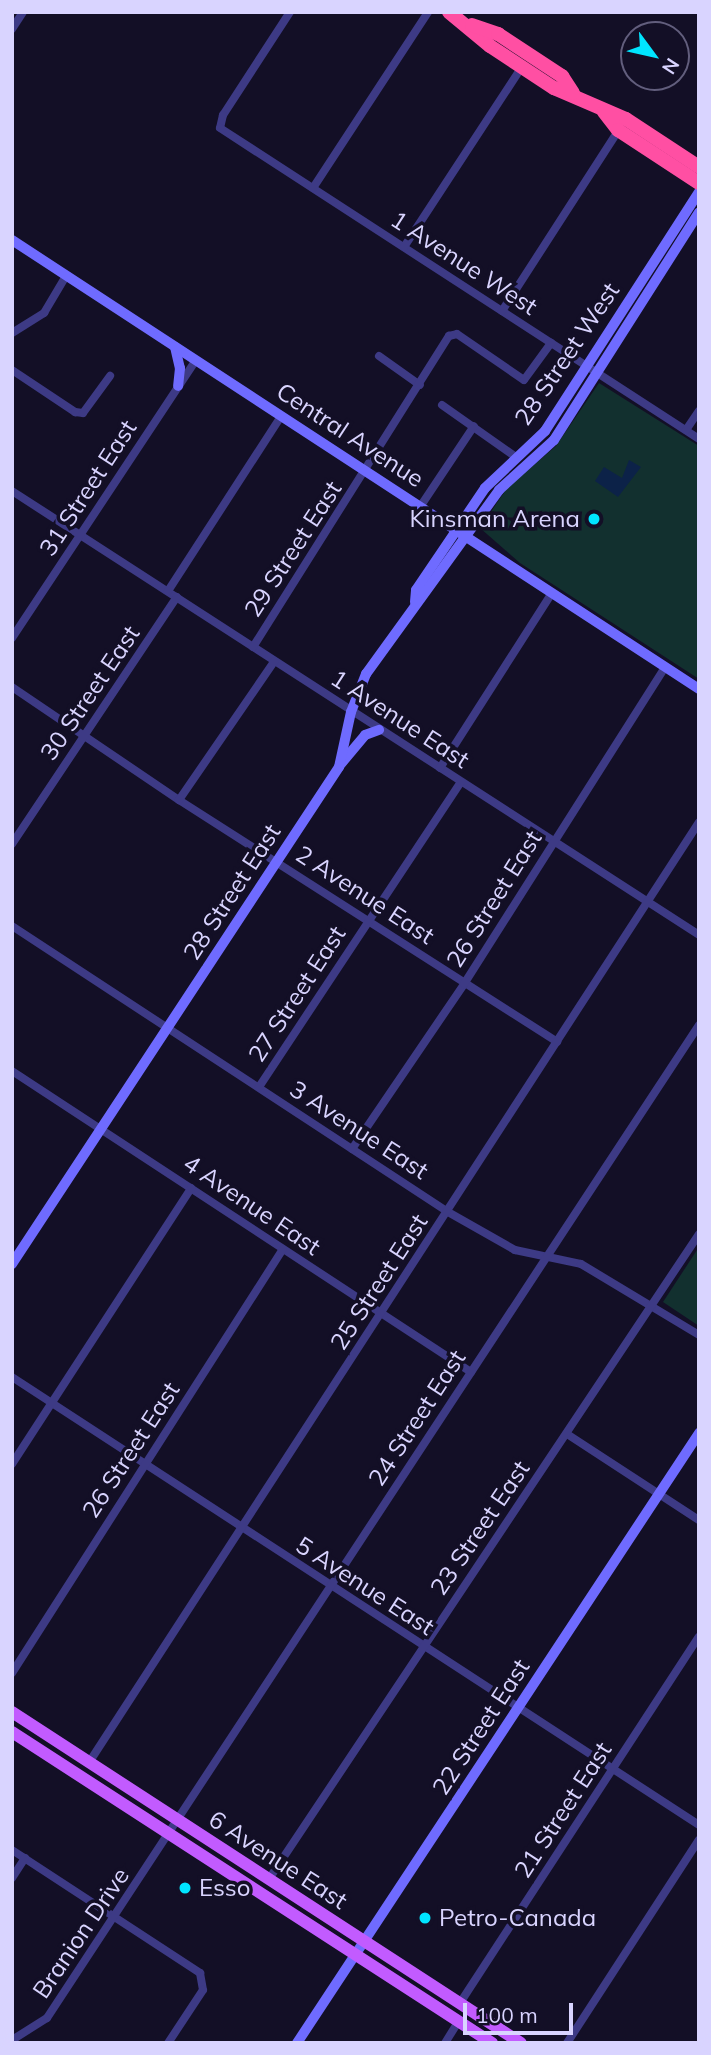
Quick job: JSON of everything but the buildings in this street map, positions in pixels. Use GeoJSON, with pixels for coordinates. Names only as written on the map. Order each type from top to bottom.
{"type":"FeatureCollection","features":[{"type":"Feature","properties":{"kind":"highway"},"geometry":{"type":"LineString","coordinates":[[449,12],[526,62],[554,89],[573,93],[622,125],[699,183]]}},
{"type":"Feature","properties":{"kind":"highway"},"geometry":{"type":"LineString","coordinates":[[622,125],[699,167]]}},
{"type":"Feature","properties":{"kind":"main road","name":"6 Avenue East"},"geometry":{"type":"LineString","coordinates":[[12,1712],[521,2043]]}},
{"type":"Feature","properties":{"kind":"main road","name":"6 Avenue East"},"geometry":{"type":"LineString","coordinates":[[12,1732],[492,2043]]}},
{"type":"Feature","properties":{"kind":"street"},"geometry":{"type":"LineString","coordinates":[[12,29],[23,12]]}},
{"type":"Feature","properties":{"kind":"street","name":"1 Avenue West"},"geometry":{"type":"LineString","coordinates":[[290,12],[223,115],[220,128],[699,439]]}},
{"type":"Feature","properties":{"kind":"street"},"geometry":{"type":"LineString","coordinates":[[313,188],[428,12]]}},
{"type":"Feature","properties":{"kind":"street"},"geometry":{"type":"LineString","coordinates":[[404,247],[526,62]]}},
{"type":"Feature","properties":{"kind":"street"},"geometry":{"type":"LineString","coordinates":[[502,311],[622,125]]}},
{"type":"Feature","properties":{"kind":"street","name":"28 Street West"},"geometry":{"type":"LineString","coordinates":[[461,533],[485,488],[545,431],[699,192]]}},
{"type":"Feature","properties":{"kind":"street","name":"28 Street West"},"geometry":{"type":"LineString","coordinates":[[461,533],[499,490],[549,447],[699,212]]}},
{"type":"Feature","properties":{"kind":"street","name":"Central Avenue"},"geometry":{"type":"LineString","coordinates":[[12,240],[699,689]]}},
{"type":"Feature","properties":{"kind":"street"},"geometry":{"type":"LineString","coordinates":[[12,333],[44,313],[66,276]]}},
{"type":"Feature","properties":{"kind":"street","name":"29 Street East"},"geometry":{"type":"LineString","coordinates":[[253,647],[449,336],[457,334],[524,380],[551,343]]}},
{"type":"Feature","properties":{"kind":"street"},"geometry":{"type":"LineString","coordinates":[[175,347],[180,368],[178,386]]}},
{"type":"Feature","properties":{"kind":"street"},"geometry":{"type":"LineString","coordinates":[[379,356],[420,384]]}},
{"type":"Feature","properties":{"kind":"street","name":"31 Street East"},"geometry":{"type":"LineString","coordinates":[[12,638],[196,360]]}},
{"type":"Feature","properties":{"kind":"street"},"geometry":{"type":"LineString","coordinates":[[12,370],[75,412],[83,413],[110,376]]}},
{"type":"Feature","properties":{"kind":"street"},"geometry":{"type":"LineString","coordinates":[[442,405],[516,457]]}},
{"type":"Feature","properties":{"kind":"street"},"geometry":{"type":"LineString","coordinates":[[686,430],[699,411]]}},
{"type":"Feature","properties":{"kind":"street"},"geometry":{"type":"LineString","coordinates":[[167,591],[281,416]]}},
{"type":"Feature","properties":{"kind":"street"},"geometry":{"type":"LineString","coordinates":[[420,506],[474,426]]}},
{"type":"Feature","properties":{"kind":"street","name":"1 Avenue East"},"geometry":{"type":"LineString","coordinates":[[12,491],[699,935]]}},
{"type":"Feature","properties":{"kind":"street","name":"28 Street East"},"geometry":{"type":"LineString","coordinates":[[12,1264],[339,767],[351,712],[366,674],[415,601],[425,596],[461,533]]}},
{"type":"Feature","properties":{"kind":"street"},"geometry":{"type":"LineString","coordinates":[[439,768],[552,593]]}},
{"type":"Feature","properties":{"kind":"street","name":"30 Street East"},"geometry":{"type":"LineString","coordinates":[[12,844],[177,597]]}},
{"type":"Feature","properties":{"kind":"street"},"geometry":{"type":"LineString","coordinates":[[179,800],[274,662]]}},
{"type":"Feature","properties":{"kind":"street","name":"26 Street East"},"geometry":{"type":"LineString","coordinates":[[352,1149],[464,984],[552,841],[665,667]]}},
{"type":"Feature","properties":{"kind":"street","name":"2 Avenue East"},"geometry":{"type":"LineString","coordinates":[[12,687],[179,800],[557,1042]]}},
{"type":"Feature","properties":{"kind":"street"},"geometry":{"type":"LineString","coordinates":[[339,767],[365,735],[379,730]]}},
{"type":"Feature","properties":{"kind":"street","name":"27 Street East"},"geometry":{"type":"LineString","coordinates":[[259,1087],[461,782]]}},
{"type":"Feature","properties":{"kind":"street","name":"25 Street East"},"geometry":{"type":"LineString","coordinates":[[90,1761],[449,1212],[699,822]]}},
{"type":"Feature","properties":{"kind":"street","name":"3 Avenue East"},"geometry":{"type":"LineString","coordinates":[[12,926],[449,1212],[515,1250],[581,1264],[653,1304],[699,1335]]}},
{"type":"Feature","properties":{"kind":"street","name":"24 Street East"},"geometry":{"type":"LineString","coordinates":[[169,1834],[699,1025]]}},
{"type":"Feature","properties":{"kind":"street","name":"4 Avenue East"},"geometry":{"type":"LineString","coordinates":[[12,1071],[471,1371]]}},
{"type":"Feature","properties":{"kind":"street"},"geometry":{"type":"LineString","coordinates":[[12,1464],[191,1188]]}},
{"type":"Feature","properties":{"kind":"street","name":"23 Street East"},"geometry":{"type":"LineString","coordinates":[[270,1879],[699,1234]]}},
{"type":"Feature","properties":{"kind":"street","name":"26 Street East"},"geometry":{"type":"LineString","coordinates":[[12,1673],[283,1249]]}},
{"type":"Feature","properties":{"kind":"street","name":"5 Avenue East"},"geometry":{"type":"LineString","coordinates":[[12,1377],[699,1825]]}},
{"type":"Feature","properties":{"kind":"street","name":"22 Street East"},"geometry":{"type":"LineString","coordinates":[[297,2043],[699,1433]]}},
{"type":"Feature","properties":{"kind":"street"},"geometry":{"type":"LineString","coordinates":[[567,1434],[699,1520]]}},
{"type":"Feature","properties":{"kind":"street","name":"21 Street East"},"geometry":{"type":"LineString","coordinates":[[460,2003],[699,1637]]}},
{"type":"Feature","properties":{"kind":"street","name":"Branion Drive"},"geometry":{"type":"LineString","coordinates":[[12,2040],[47,2018],[169,1834]]}},
{"type":"Feature","properties":{"kind":"street"},"geometry":{"type":"LineString","coordinates":[[567,2043],[699,1840]]}},
{"type":"Feature","properties":{"kind":"street"},"geometry":{"type":"LineString","coordinates":[[12,1850],[200,1973],[203,1990],[168,2043]]}},
{"type":"Feature","properties":{"kind":"street"},"geometry":{"type":"LineString","coordinates":[[12,1878],[25,1858]]}},
{"type":"Feature","properties":{"kind":"street"},"geometry":{"type":"LineString","coordinates":[[445,2043],[459,2021]]}},
{"type":"Feature","properties":{"kind":"green space"},"geometry":{"type":"Polygon","coordinates":[[[599,383],[699,446],[699,679],[520,563],[480,528],[507,488],[556,446],[599,383]]]}},
{"type":"Feature","properties":{"kind":"green space"},"geometry":{"type":"Polygon","coordinates":[[[699,1247],[699,1326],[663,1302],[699,1247]]]}},
{"type":"Feature","properties":{"kind":"water"},"geometry":{"type":"Polygon","coordinates":[[[629,460],[641,467],[618,497],[595,481],[604,467],[622,478],[629,460]]]}},
{"type":"Feature","properties":{"kind":"place","name":"Kinsman Arena"},"geometry":{"type":"Point","coordinates":[594,519]}},
{"type":"Feature","properties":{"kind":"place","name":"Esso"},"geometry":{"type":"Point","coordinates":[185,1888]}},
{"type":"Feature","properties":{"kind":"place","name":"Petro-Canada"},"geometry":{"type":"Point","coordinates":[425,1918]}}]}
